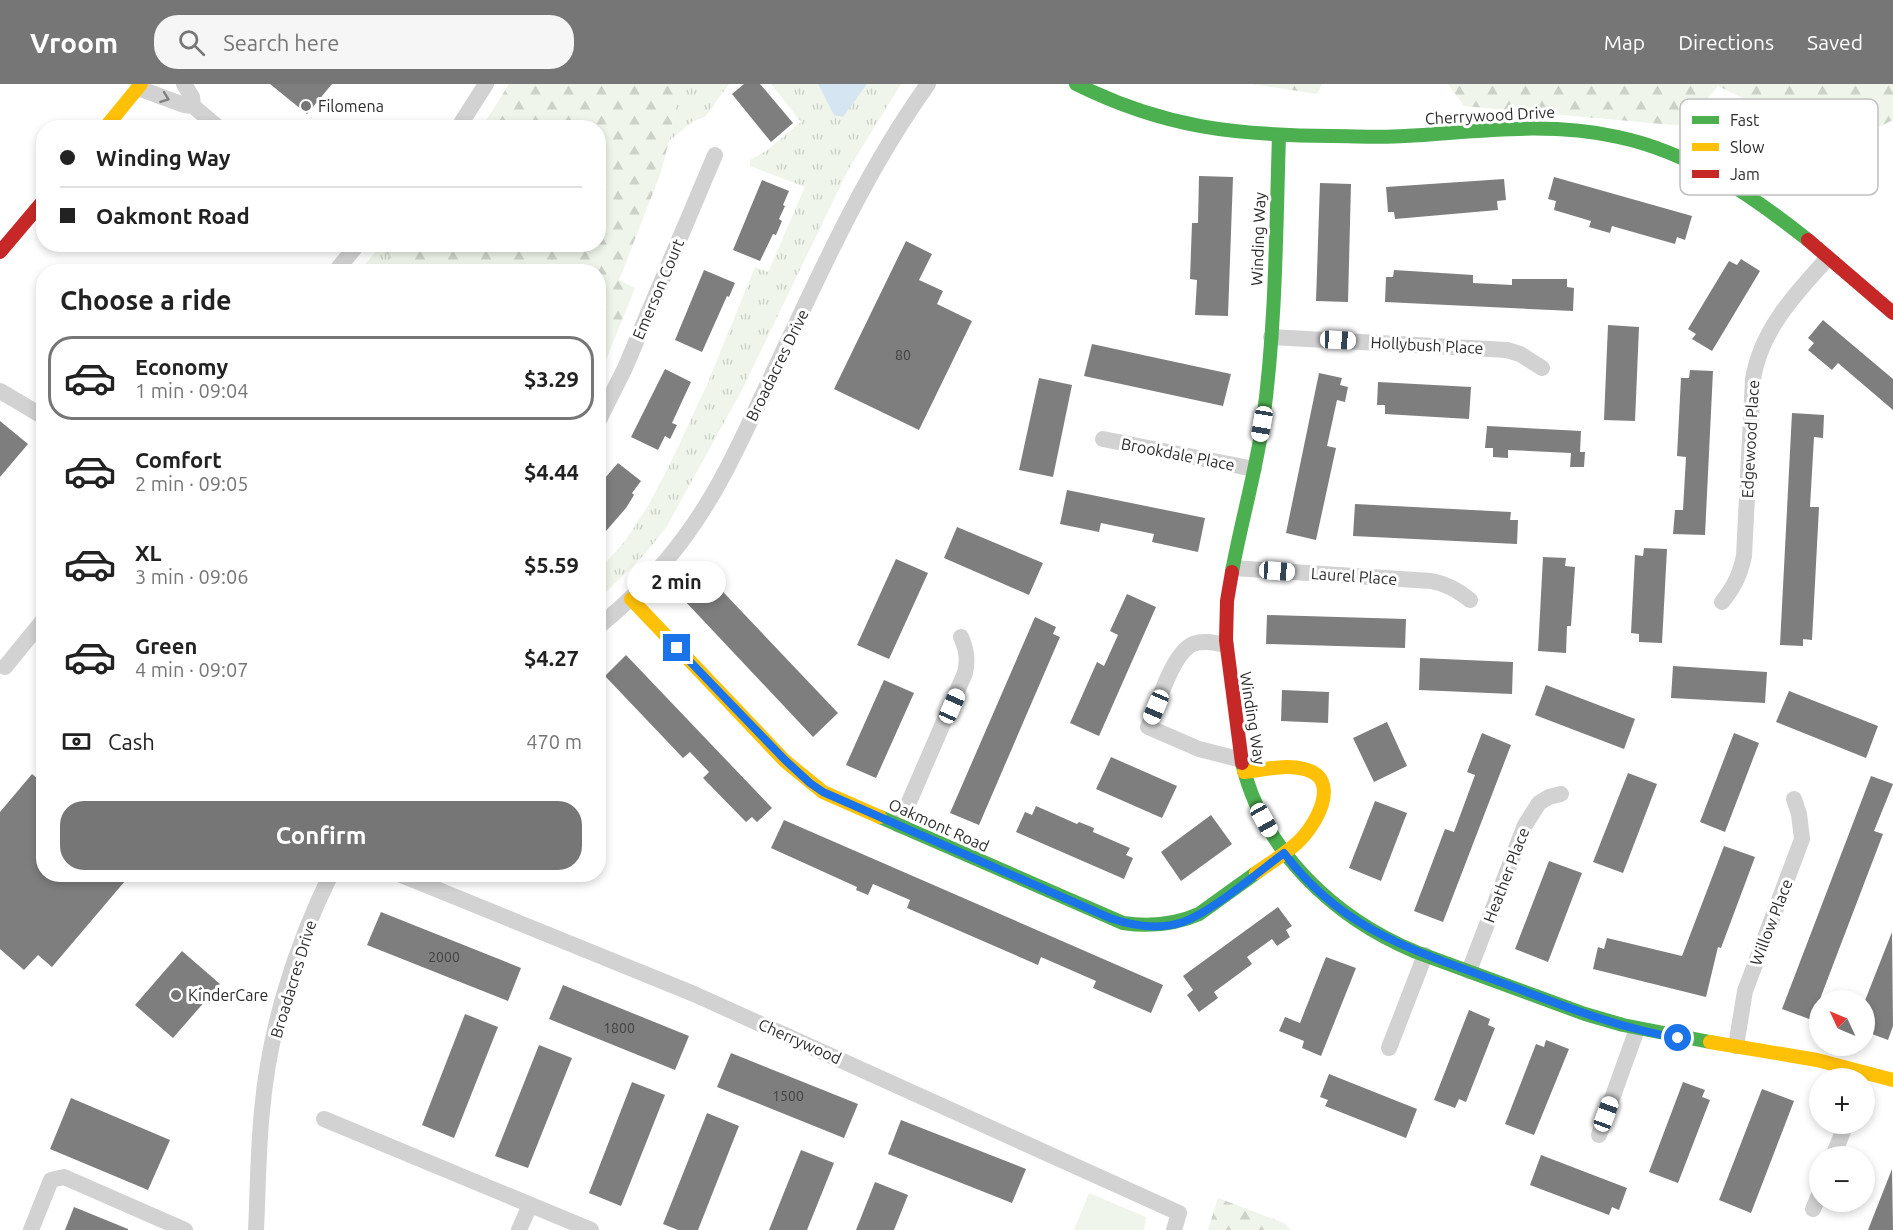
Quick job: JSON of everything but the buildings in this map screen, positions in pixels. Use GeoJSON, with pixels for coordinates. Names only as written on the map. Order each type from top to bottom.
{"type":"FeatureCollection","features":[{"type":"Feature","properties":{"kind":"street"},"geometry":{"type":"LineString","coordinates":[[184,84],[192,97],[193,106]]}},
{"type":"Feature","properties":{"kind":"street"},"geometry":{"type":"LineString","coordinates":[[463,120],[486,84]]}},
{"type":"Feature","properties":{"kind":"street","name":"Broadacres Drive"},"geometry":{"type":"LineString","coordinates":[[606,620],[631,599],[667,560],[703,511],[755,411],[859,196],[896,131],[928,84]]}},
{"type":"Feature","properties":{"kind":"street","name":"Cherrywood Drive"},"geometry":{"type":"LineString","coordinates":[[1076,84],[1139,111],[1175,122],[1229,132],[1381,137],[1537,127],[1579,130],[1614,136],[1680,157]]}},
{"type":"Feature","properties":{"kind":"street"},"geometry":{"type":"LineString","coordinates":[[112,120],[140,86],[184,105],[193,106],[210,120]]}},
{"type":"Feature","properties":{"kind":"street","name":"Winding Way"},"geometry":{"type":"LineString","coordinates":[[1278,135],[1271,337],[1262,424],[1226,608],[1226,645],[1243,766],[1264,820],[1284,853],[1306,880],[1336,908],[1383,937],[1425,955],[1586,1015],[1637,1029],[1656,1034],[1820,1059],[1845,1068]]}},
{"type":"Feature","properties":{"kind":"street","name":"Emerson Court"},"geometry":{"type":"LineString","coordinates":[[606,406],[625,368],[715,155]]}},
{"type":"Feature","properties":{"kind":"street","name":"Cherrywood Drive"},"geometry":{"type":"LineString","coordinates":[[1747,195],[1780,218],[1893,313]]}},
{"type":"Feature","properties":{"kind":"street"},"geometry":{"type":"LineString","coordinates":[[0,252],[36,209]]}},
{"type":"Feature","properties":{"kind":"street"},"geometry":{"type":"LineString","coordinates":[[342,264],[351,252]]}},
{"type":"Feature","properties":{"kind":"street","name":"Edgewood Place"},"geometry":{"type":"LineString","coordinates":[[1722,602],[1741,572],[1744,556],[1753,379],[1759,354],[1773,324],[1828,258]]}},
{"type":"Feature","properties":{"kind":"street","name":"Hollybush Place"},"geometry":{"type":"LineString","coordinates":[[1271,337],[1507,350],[1520,354],[1542,368]]}},
{"type":"Feature","properties":{"kind":"street"},"geometry":{"type":"LineString","coordinates":[[0,391],[36,412]]}},
{"type":"Feature","properties":{"kind":"street","name":"Brookdale Place"},"geometry":{"type":"LineString","coordinates":[[1103,439],[1254,469]]}},
{"type":"Feature","properties":{"kind":"street","name":"Laurel Place"},"geometry":{"type":"LineString","coordinates":[[1233,568],[1431,581],[1456,589],[1470,600]]}},
{"type":"Feature","properties":{"kind":"street","name":"Oakmont Road"},"geometry":{"type":"LineString","coordinates":[[631,599],[798,773],[823,792],[1110,918],[1139,926],[1169,925],[1183,922],[1199,914],[1284,853],[1303,836],[1316,820],[1324,796],[1322,783],[1315,774],[1300,768],[1243,766]]}},
{"type":"Feature","properties":{"kind":"street"},"geometry":{"type":"LineString","coordinates":[[5,667],[36,629]]}},
{"type":"Feature","properties":{"kind":"street"},"geometry":{"type":"LineString","coordinates":[[899,825],[965,673],[967,654],[961,637]]}},
{"type":"Feature","properties":{"kind":"street"},"geometry":{"type":"LineString","coordinates":[[1226,645],[1209,642],[1199,643],[1185,649],[1174,666],[1148,727],[1243,766]]}},
{"type":"Feature","properties":{"kind":"street","name":"Heather Place"},"geometry":{"type":"LineString","coordinates":[[1469,971],[1525,825],[1539,803],[1561,794]]}},
{"type":"Feature","properties":{"kind":"street","name":"Willow Place"},"geometry":{"type":"LineString","coordinates":[[1736,1046],[1745,991],[1802,839],[1799,814],[1794,799]]}},
{"type":"Feature","properties":{"kind":"street","name":"Broadacres Drive"},"geometry":{"type":"LineString","coordinates":[[256,1230],[262,1110],[273,1042],[291,974],[327,882]]}},
{"type":"Feature","properties":{"kind":"street","name":"Cherrywood"},"geometry":{"type":"LineString","coordinates":[[419,882],[694,994],[1179,1213],[1173,1230]]}},
{"type":"Feature","properties":{"kind":"street"},"geometry":{"type":"LineString","coordinates":[[1389,1048],[1425,955]]}},
{"type":"Feature","properties":{"kind":"street"},"geometry":{"type":"LineString","coordinates":[[1599,1135],[1637,1029]]}},
{"type":"Feature","properties":{"kind":"street","name":"Winding Way"},"geometry":{"type":"LineString","coordinates":[[1875,1077],[1893,1080]]}},
{"type":"Feature","properties":{"kind":"street"},"geometry":{"type":"LineString","coordinates":[[324,1119],[591,1230]]}},
{"type":"Feature","properties":{"kind":"street"},"geometry":{"type":"LineString","coordinates":[[31,1230],[51,1180],[64,1177],[185,1230]]}},
{"type":"Feature","properties":{"kind":"street"},"geometry":{"type":"LineString","coordinates":[[519,1230],[530,1205]]}},
{"type":"Feature","properties":{"kind":"green space"},"geometry":{"type":"Polygon","coordinates":[[[509,84],[684,84],[678,93],[660,175],[619,280],[635,288],[606,360],[606,264],[393,264],[393,260],[386,252],[606,252],[606,120],[486,120],[509,84]]]}},
{"type":"Feature","properties":{"kind":"green space"},"geometry":{"type":"Polygon","coordinates":[[[684,84],[729,84],[705,117],[693,121],[669,141],[678,93],[684,84]]]}},
{"type":"Feature","properties":{"kind":"green space"},"geometry":{"type":"Polygon","coordinates":[[[771,84],[901,84],[848,170],[742,390],[667,526],[646,553],[606,592],[606,562],[625,541],[648,506],[706,387],[755,267],[768,272],[805,187],[750,166],[750,160],[766,151],[801,122],[771,84]]]}},
{"type":"Feature","properties":{"kind":"green space"},"geometry":{"type":"Polygon","coordinates":[[[1252,84],[1322,84],[1317,94],[1252,84]]]}},
{"type":"Feature","properties":{"kind":"green space"},"geometry":{"type":"Polygon","coordinates":[[[1448,84],[1893,84],[1893,120],[1878,127],[1878,99],[1744,99],[1718,86],[1707,99],[1680,99],[1680,126],[1464,106],[1448,84]]]}},
{"type":"Feature","properties":{"kind":"green space"},"geometry":{"type":"Polygon","coordinates":[[[375,252],[386,252],[393,260],[393,264],[365,264],[375,252]]]}},
{"type":"Feature","properties":{"kind":"green space"},"geometry":{"type":"Polygon","coordinates":[[[1089,1193],[1146,1217],[1144,1230],[1074,1230],[1089,1193]]]}},
{"type":"Feature","properties":{"kind":"green space"},"geometry":{"type":"Polygon","coordinates":[[[1218,1198],[1284,1223],[1291,1230],[1208,1230],[1218,1198]]]}},
{"type":"Feature","properties":{"kind":"water"},"geometry":{"type":"Polygon","coordinates":[[[818,84],[867,84],[843,117],[834,115],[818,84]]]}},
{"type":"Feature","properties":{"kind":"traffic: fast"},"geometry":{"type":"LineString","coordinates":[[1076,84],[1140,111],[1170,120],[1231,131],[1386,137],[1485,130],[1565,130],[1618,137],[1680,157]]}},
{"type":"Feature","properties":{"kind":"traffic: fast"},"geometry":{"type":"LineString","coordinates":[[1232,572],[1263,421],[1271,350],[1279,135]]}},
{"type":"Feature","properties":{"kind":"traffic: fast"},"geometry":{"type":"LineString","coordinates":[[1746,195],[1808,240]]}},
{"type":"Feature","properties":{"kind":"traffic: fast"},"geometry":{"type":"LineString","coordinates":[[1242,763],[1252,795],[1285,853],[1306,878],[1330,900],[1386,938],[1416,952],[1585,1014],[1623,1025],[1710,1042]]}},
{"type":"Feature","properties":{"kind":"traffic: fast"},"geometry":{"type":"LineString","coordinates":[[880,817],[1123,923],[1162,924],[1190,918],[1256,873]]}},
{"type":"Feature","properties":{"kind":"traffic: slow"},"geometry":{"type":"LineString","coordinates":[[112,120],[141,84]]}},
{"type":"Feature","properties":{"kind":"traffic: slow"},"geometry":{"type":"LineString","coordinates":[[631,599],[785,761],[823,792],[880,817]]}},
{"type":"Feature","properties":{"kind":"traffic: slow"},"geometry":{"type":"LineString","coordinates":[[1244,772],[1282,767],[1304,769],[1316,774],[1322,782],[1324,792],[1312,826],[1288,851],[1256,873]]}},
{"type":"Feature","properties":{"kind":"traffic: slow"},"geometry":{"type":"LineString","coordinates":[[1710,1042],[1817,1060],[1893,1080]]}},
{"type":"Feature","properties":{"kind":"traffic: jam"},"geometry":{"type":"LineString","coordinates":[[0,252],[36,209]]}},
{"type":"Feature","properties":{"kind":"traffic: jam"},"geometry":{"type":"LineString","coordinates":[[1808,240],[1893,313]]}},
{"type":"Feature","properties":{"kind":"traffic: jam"},"geometry":{"type":"LineString","coordinates":[[1232,572],[1227,601],[1226,640],[1242,763]]}},
{"type":"Feature","properties":{"kind":"place","name":"Filomena"},"geometry":{"type":"Point","coordinates":[306,106]}},
{"type":"Feature","properties":{"kind":"place","name":"KinderCare"},"geometry":{"type":"Point","coordinates":[176,995]}},
{"type":"Feature","properties":{"kind":"route"},"geometry":{"type":"LineString","coordinates":[[677,648],[798,773],[823,792],[1110,918],[1139,926],[1183,922],[1199,914],[1284,853],[1306,880],[1336,908],[1383,937],[1586,1015],[1678,1038]]}}]}
